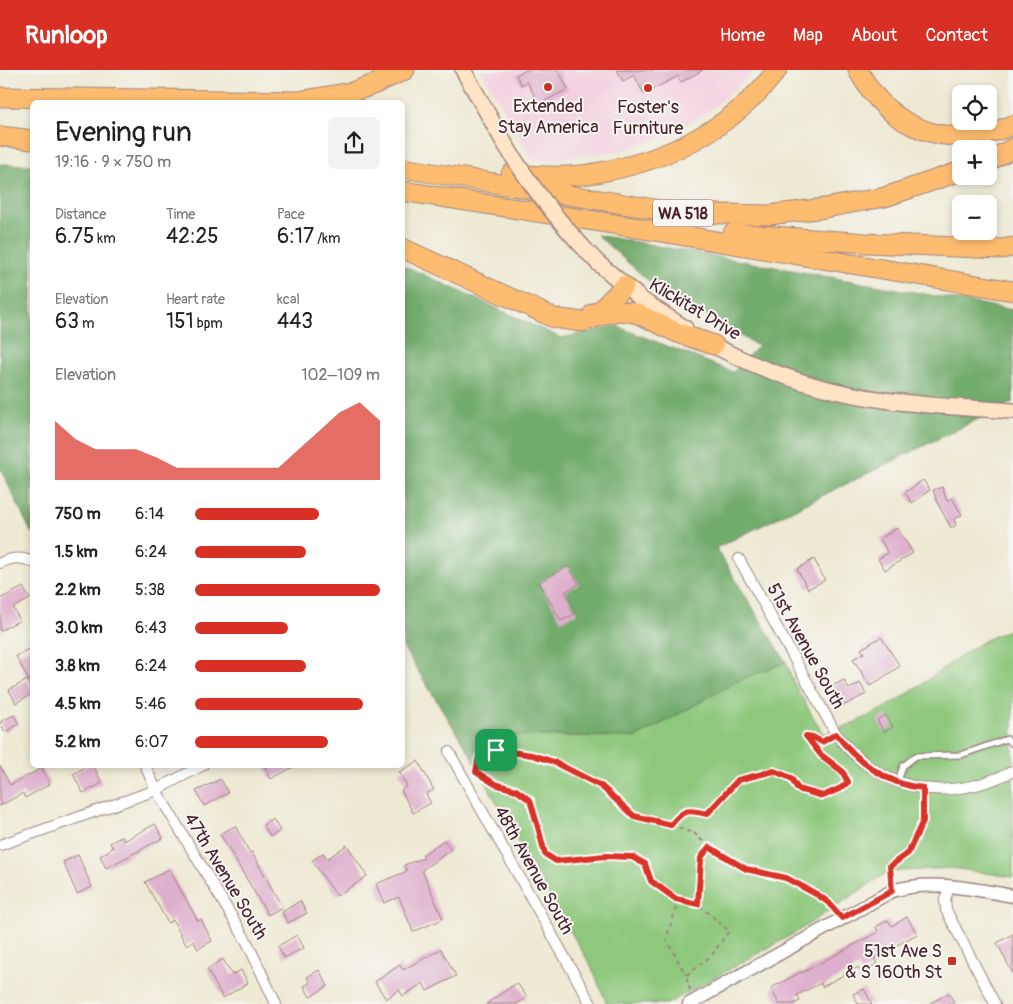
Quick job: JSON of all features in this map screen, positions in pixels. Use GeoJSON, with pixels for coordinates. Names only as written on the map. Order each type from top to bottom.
{"type":"FeatureCollection","features":[{"type":"Feature","properties":{"kind":"highway"},"geometry":{"type":"LineString","coordinates":[[304,100],[352,92],[405,70]]}},
{"type":"Feature","properties":{"kind":"highway"},"geometry":{"type":"LineString","coordinates":[[405,162],[491,173],[547,177],[594,174],[636,164],[674,151],[710,132],[742,108],[777,70]]}},
{"type":"Feature","properties":{"kind":"highway"},"geometry":{"type":"LineString","coordinates":[[858,70],[865,84],[878,101],[898,118],[918,129],[941,136],[962,137],[998,131],[1013,125]]}},
{"type":"Feature","properties":{"kind":"highway"},"geometry":{"type":"LineString","coordinates":[[0,97],[224,100]]}},
{"type":"Feature","properties":{"kind":"highway"},"geometry":{"type":"LineString","coordinates":[[0,104],[30,109]]}},
{"type":"Feature","properties":{"kind":"highway"},"geometry":{"type":"LineString","coordinates":[[0,136],[30,140]]}},
{"type":"Feature","properties":{"kind":"highway"},"geometry":{"type":"LineString","coordinates":[[997,157],[1013,148]]}},
{"type":"Feature","properties":{"kind":"highway","name":"WA 518"},"geometry":{"type":"LineString","coordinates":[[405,168],[679,213],[769,215],[885,198],[952,174]]}},
{"type":"Feature","properties":{"kind":"highway","name":"WA 518"},"geometry":{"type":"LineString","coordinates":[[405,191],[614,224],[1013,291]]}},
{"type":"Feature","properties":{"kind":"highway"},"geometry":{"type":"LineString","coordinates":[[614,224],[866,243],[1013,248]]}},
{"type":"Feature","properties":{"kind":"highway"},"geometry":{"type":"LineString","coordinates":[[405,249],[554,318],[582,322],[618,311],[630,312],[678,333],[714,345]]}},
{"type":"Feature","properties":{"kind":"highway"},"geometry":{"type":"LineString","coordinates":[[582,322],[600,310],[624,286]]}},
{"type":"Feature","properties":{"kind":"main road","name":"Klickitat Drive"},"geometry":{"type":"LineString","coordinates":[[463,70],[502,139],[528,180],[571,234],[598,263],[624,286],[676,323],[714,345],[761,367],[788,377],[854,395],[924,404],[1013,411]]}},
{"type":"Feature","properties":{"kind":"street"},"geometry":{"type":"LineString","coordinates":[[0,563],[15,558],[30,561]]}},
{"type":"Feature","properties":{"kind":"street","name":"51st Avenue South"},"geometry":{"type":"LineString","coordinates":[[739,559],[836,734],[869,767],[898,782],[941,790],[961,789],[986,783],[1013,771]]}},
{"type":"Feature","properties":{"kind":"street","name":"48th Avenue South"},"geometry":{"type":"LineString","coordinates":[[449,752],[591,1004]]}},
{"type":"Feature","properties":{"kind":"street","name":"47th Avenue South"},"geometry":{"type":"LineString","coordinates":[[146,768],[156,790],[247,942],[276,1004]]}},
{"type":"Feature","properties":{"kind":"street"},"geometry":{"type":"LineString","coordinates":[[0,845],[156,790],[197,768]]}},
{"type":"Feature","properties":{"kind":"street"},"geometry":{"type":"LineString","coordinates":[[691,1003],[892,891],[921,884],[950,886],[1013,896]]}},
{"type":"Feature","properties":{"kind":"street"},"geometry":{"type":"LineString","coordinates":[[950,886],[945,899],[946,910],[995,1004]]}},
{"type":"Feature","properties":{"kind":"lane"},"geometry":{"type":"LineString","coordinates":[[898,782],[904,766],[916,756],[962,755],[1007,740],[1013,744]]}},
{"type":"Feature","properties":{"kind":"path"},"geometry":{"type":"LineString","coordinates":[[671,825],[680,814],[693,810],[707,814],[738,780],[774,771],[791,778],[798,789],[823,796],[841,788],[848,782],[842,771],[821,755],[806,736],[813,737],[822,742],[836,734]]}},
{"type":"Feature","properties":{"kind":"path"},"geometry":{"type":"LineString","coordinates":[[686,976],[712,955],[729,931],[698,904],[679,900],[651,881],[645,864],[632,857],[598,857],[556,861],[545,854],[530,800],[516,790],[495,784],[476,772],[479,757],[496,750],[532,755],[554,762],[601,786],[634,816],[671,825],[695,834],[709,847],[746,869],[786,878],[818,895],[829,903],[842,918]]}},
{"type":"Feature","properties":{"kind":"path"},"geometry":{"type":"LineString","coordinates":[[892,891],[890,866],[908,853],[923,821],[923,788]]}},
{"type":"Feature","properties":{"kind":"path"},"geometry":{"type":"LineString","coordinates":[[698,904],[701,858],[709,847]]}},
{"type":"Feature","properties":{"kind":"path"},"geometry":{"type":"LineString","coordinates":[[679,900],[666,939],[686,976],[691,1003]]}},
{"type":"Feature","properties":{"kind":"shaded area"},"geometry":{"type":"Polygon","coordinates":[[[481,70],[755,70],[710,111],[660,139],[614,152],[534,161],[481,70]]]}},
{"type":"Feature","properties":{"kind":"green space"},"geometry":{"type":"Polygon","coordinates":[[[0,164],[30,165],[30,530],[0,468],[0,164]]]}},
{"type":"Feature","properties":{"kind":"green space"},"geometry":{"type":"Polygon","coordinates":[[[597,235],[1013,310],[1013,402],[716,548],[786,662],[738,681],[637,737],[485,735],[472,757],[405,650],[405,267],[561,338],[616,326],[733,372],[758,346],[651,283],[597,235]]]}},
{"type":"Feature","properties":{"kind":"green space"},"geometry":{"type":"Polygon","coordinates":[[[1013,629],[1013,877],[952,868],[888,872],[795,933],[667,1004],[607,1004],[591,966],[523,851],[472,757],[485,735],[637,737],[738,681],[786,662],[794,684],[823,734],[857,722],[889,705],[972,648],[1013,629]]]}},
{"type":"Feature","properties":{"kind":"building","name":"Extended Stay America"},"geometry":{"type":"Polygon","coordinates":[[[526,70],[558,70],[568,89],[539,104],[527,82],[521,85],[516,75],[526,70]]]}},
{"type":"Feature","properties":{"kind":"building","name":"Foster's Furniture"},"geometry":{"type":"Polygon","coordinates":[[[617,70],[703,70],[681,82],[678,76],[644,94],[634,75],[623,81],[617,70]]]}},
{"type":"Feature","properties":{"kind":"building"},"geometry":{"type":"Polygon","coordinates":[[[923,480],[930,490],[912,503],[905,493],[923,480]]]}},
{"type":"Feature","properties":{"kind":"building"},"geometry":{"type":"Polygon","coordinates":[[[942,487],[947,501],[952,498],[962,515],[954,519],[956,525],[951,528],[933,490],[942,487]]]}},
{"type":"Feature","properties":{"kind":"building"},"geometry":{"type":"Polygon","coordinates":[[[897,528],[913,553],[885,570],[878,559],[888,553],[880,539],[897,528]]]}},
{"type":"Feature","properties":{"kind":"building"},"geometry":{"type":"Polygon","coordinates":[[[814,559],[825,580],[808,589],[797,569],[814,559]]]}},
{"type":"Feature","properties":{"kind":"building"},"geometry":{"type":"Polygon","coordinates":[[[568,566],[579,584],[565,592],[577,613],[561,621],[539,582],[568,566]]]}},
{"type":"Feature","properties":{"kind":"building"},"geometry":{"type":"Polygon","coordinates":[[[23,587],[30,599],[13,608],[20,620],[0,631],[0,599],[23,587]]]}},
{"type":"Feature","properties":{"kind":"building"},"geometry":{"type":"Polygon","coordinates":[[[881,637],[900,666],[870,686],[853,659],[864,653],[861,649],[881,637]]]}},
{"type":"Feature","properties":{"kind":"building"},"geometry":{"type":"Polygon","coordinates":[[[30,648],[30,682],[16,656],[30,648]]]}},
{"type":"Feature","properties":{"kind":"building"},"geometry":{"type":"Polygon","coordinates":[[[27,680],[30,685],[30,695],[16,703],[9,690],[27,680]]]}},
{"type":"Feature","properties":{"kind":"building"},"geometry":{"type":"Polygon","coordinates":[[[844,680],[849,689],[860,683],[866,694],[843,706],[832,686],[844,680]]]}},
{"type":"Feature","properties":{"kind":"building"},"geometry":{"type":"Polygon","coordinates":[[[14,715],[19,724],[5,732],[0,722],[14,715]]]}},
{"type":"Feature","properties":{"kind":"building"},"geometry":{"type":"Polygon","coordinates":[[[886,715],[893,727],[884,732],[877,720],[886,715]]]}},
{"type":"Feature","properties":{"kind":"building"},"geometry":{"type":"Polygon","coordinates":[[[418,761],[434,790],[426,794],[431,803],[413,813],[401,790],[407,786],[399,772],[418,761]]]}},
{"type":"Feature","properties":{"kind":"building"},"geometry":{"type":"Polygon","coordinates":[[[0,766],[10,785],[42,768],[50,784],[25,798],[23,793],[0,806],[0,766]]]}},
{"type":"Feature","properties":{"kind":"building"},"geometry":{"type":"Polygon","coordinates":[[[84,768],[94,768],[102,783],[83,793],[73,774],[84,768]]]}},
{"type":"Feature","properties":{"kind":"building"},"geometry":{"type":"Polygon","coordinates":[[[266,768],[291,768],[271,779],[266,768]]]}},
{"type":"Feature","properties":{"kind":"building"},"geometry":{"type":"Polygon","coordinates":[[[221,779],[228,793],[204,806],[196,791],[221,779]]]}},
{"type":"Feature","properties":{"kind":"building"},"geometry":{"type":"Polygon","coordinates":[[[273,819],[280,831],[270,837],[263,825],[273,819]]]}},
{"type":"Feature","properties":{"kind":"building"},"geometry":{"type":"Polygon","coordinates":[[[155,824],[163,838],[106,868],[100,856],[113,848],[110,843],[122,836],[124,841],[155,824]]]}},
{"type":"Feature","properties":{"kind":"building"},"geometry":{"type":"Polygon","coordinates":[[[235,826],[250,853],[252,852],[282,907],[268,915],[220,834],[235,826]]]}},
{"type":"Feature","properties":{"kind":"building"},"geometry":{"type":"Polygon","coordinates":[[[444,840],[451,850],[422,870],[443,919],[413,932],[399,897],[384,903],[376,884],[407,871],[404,865],[424,858],[422,855],[444,840]]]}},
{"type":"Feature","properties":{"kind":"building"},"geometry":{"type":"Polygon","coordinates":[[[347,845],[367,876],[337,896],[312,861],[323,853],[327,859],[347,845]]]}},
{"type":"Feature","properties":{"kind":"building"},"geometry":{"type":"Polygon","coordinates":[[[78,855],[92,887],[77,894],[63,862],[78,855]]]}},
{"type":"Feature","properties":{"kind":"building"},"geometry":{"type":"Polygon","coordinates":[[[169,869],[198,921],[201,919],[212,941],[198,949],[193,941],[186,945],[173,920],[168,923],[145,882],[169,869]]]}},
{"type":"Feature","properties":{"kind":"building"},"geometry":{"type":"Polygon","coordinates":[[[300,901],[307,913],[288,923],[282,912],[300,901]]]}},
{"type":"Feature","properties":{"kind":"building"},"geometry":{"type":"Polygon","coordinates":[[[907,917],[917,934],[874,958],[877,964],[861,972],[858,967],[822,987],[821,983],[797,995],[800,1001],[793,1004],[779,1004],[771,988],[878,932],[876,927],[888,920],[892,926],[907,917]]]}},
{"type":"Feature","properties":{"kind":"building"},"geometry":{"type":"Polygon","coordinates":[[[1013,934],[1013,974],[997,943],[1013,934]]]}},
{"type":"Feature","properties":{"kind":"building"},"geometry":{"type":"Polygon","coordinates":[[[297,935],[304,948],[284,958],[278,946],[297,935]]]}},
{"type":"Feature","properties":{"kind":"building"},"geometry":{"type":"Polygon","coordinates":[[[441,949],[456,976],[427,991],[423,983],[403,996],[399,990],[386,999],[375,982],[400,965],[403,970],[441,949]]]}},
{"type":"Feature","properties":{"kind":"building"},"geometry":{"type":"Polygon","coordinates":[[[223,959],[232,975],[241,970],[248,983],[223,998],[207,969],[223,959]]]}},
{"type":"Feature","properties":{"kind":"building"},"geometry":{"type":"Polygon","coordinates":[[[319,970],[328,986],[310,997],[304,986],[310,983],[307,977],[319,970]]]}},
{"type":"Feature","properties":{"kind":"building"},"geometry":{"type":"Polygon","coordinates":[[[517,983],[527,997],[517,1004],[486,1004],[517,983]]]}},
{"type":"Feature","properties":{"kind":"building"},"geometry":{"type":"Polygon","coordinates":[[[864,989],[872,1004],[858,1004],[853,994],[864,989]]]}},
{"type":"Feature","properties":{"kind":"building"},"geometry":{"type":"Polygon","coordinates":[[[949,993],[955,1004],[929,1004],[949,993]]]}},
{"type":"Feature","properties":{"kind":"place","name":"Extended Stay America"},"geometry":{"type":"Point","coordinates":[548,87]}},
{"type":"Feature","properties":{"kind":"place","name":"Foster's Furniture"},"geometry":{"type":"Point","coordinates":[648,88]}},
{"type":"Feature","properties":{"kind":"place","name":"51st Ave S & S 160th St"},"geometry":{"type":"Point","coordinates":[952,961]}},
{"type":"Feature","properties":{"kind":"route"},"geometry":{"type":"LineString","coordinates":[[836,734],[857,758],[869,767],[898,782],[923,788],[923,821],[908,853],[890,866],[892,891],[842,918],[829,903],[818,895],[786,878],[746,869],[709,847],[701,858],[698,904],[676,899],[651,881],[645,864],[632,857],[606,856],[556,861],[545,854],[530,800],[516,790],[495,784],[476,772],[479,757],[496,750],[532,755],[554,762],[601,786],[634,816],[671,825],[680,814],[693,810],[707,814],[738,780],[774,771],[791,778],[798,789],[823,796],[841,788],[848,782],[842,771],[821,755],[806,736],[813,737],[822,742],[836,734]]}}]}
